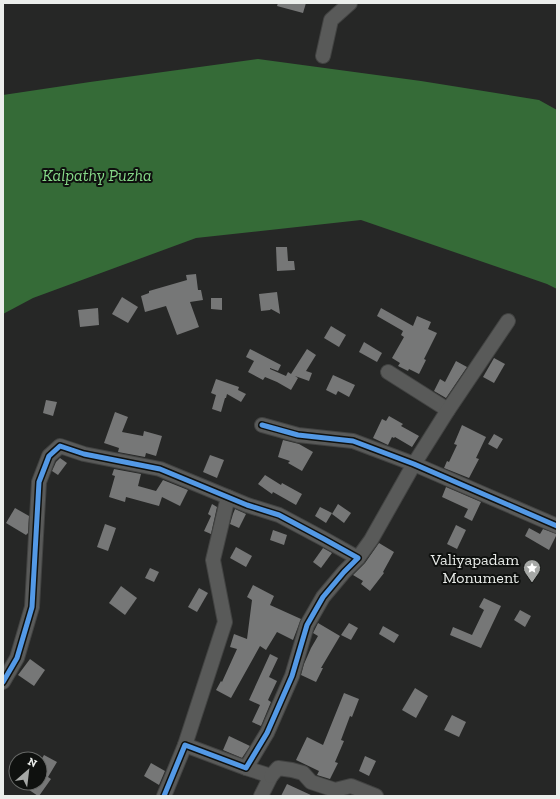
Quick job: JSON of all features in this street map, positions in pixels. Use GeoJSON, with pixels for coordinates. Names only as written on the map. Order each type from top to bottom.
{"type":"FeatureCollection","features":[{"type":"Feature","properties":{"kind":"street"},"geometry":{"type":"LineString","coordinates":[[324,56],[331,20],[350,3]]}},
{"type":"Feature","properties":{"kind":"street"},"geometry":{"type":"LineString","coordinates":[[246,768],[267,733],[292,676],[306,626],[323,597],[358,558],[371,540],[414,464],[448,410],[508,322]]}},
{"type":"Feature","properties":{"kind":"street"},"geometry":{"type":"LineString","coordinates":[[388,372],[448,410]]}},
{"type":"Feature","properties":{"kind":"street"},"geometry":{"type":"LineString","coordinates":[[262,425],[298,435],[353,441],[414,464],[557,526]]}},
{"type":"Feature","properties":{"kind":"street"},"geometry":{"type":"LineString","coordinates":[[3,682],[17,658],[32,607],[39,482],[49,456],[60,446],[84,454],[160,469],[247,505],[279,515],[324,538],[358,558]]}},
{"type":"Feature","properties":{"kind":"street"},"geometry":{"type":"LineString","coordinates":[[164,796],[185,745],[225,622],[213,560],[228,497]]}},
{"type":"Feature","properties":{"kind":"street"},"geometry":{"type":"LineString","coordinates":[[185,745],[271,776]]}},
{"type":"Feature","properties":{"kind":"street"},"geometry":{"type":"LineString","coordinates":[[261,796],[271,776],[278,768],[303,773],[311,782],[335,790],[351,786],[376,796]]}},
{"type":"Feature","properties":{"kind":"water","name":"Kalpathy Puzha"},"geometry":{"type":"Polygon","coordinates":[[[258,59],[421,81],[539,100],[557,110],[557,289],[547,284],[361,220],[196,238],[33,298],[3,314],[3,95],[258,59]]]}},
{"type":"Feature","properties":{"kind":"building"},"geometry":{"type":"Polygon","coordinates":[[[278,3],[306,3],[303,13],[277,6],[278,3]]]}},
{"type":"Feature","properties":{"kind":"building"},"geometry":{"type":"Polygon","coordinates":[[[276,247],[287,247],[288,261],[294,261],[295,270],[277,271],[276,247]]]}},
{"type":"Feature","properties":{"kind":"building"},"geometry":{"type":"Polygon","coordinates":[[[196,274],[198,290],[201,290],[203,300],[190,302],[199,327],[177,335],[166,306],[145,312],[141,296],[149,293],[149,291],[187,280],[186,275],[196,274]]]}},
{"type":"Feature","properties":{"kind":"building"},"geometry":{"type":"Polygon","coordinates":[[[277,292],[280,314],[271,309],[261,311],[259,294],[277,292]]]}},
{"type":"Feature","properties":{"kind":"building"},"geometry":{"type":"Polygon","coordinates":[[[122,297],[138,307],[128,323],[112,314],[122,297]]]}},
{"type":"Feature","properties":{"kind":"building"},"geometry":{"type":"Polygon","coordinates":[[[211,298],[222,298],[222,310],[211,309],[211,298]]]}},
{"type":"Feature","properties":{"kind":"building"},"geometry":{"type":"Polygon","coordinates":[[[98,308],[99,325],[80,327],[78,310],[98,308]]]}},
{"type":"Feature","properties":{"kind":"building"},"geometry":{"type":"Polygon","coordinates":[[[381,308],[413,326],[417,316],[431,322],[428,329],[437,333],[424,359],[426,360],[419,374],[398,366],[400,363],[392,358],[404,337],[401,335],[403,331],[377,316],[381,308]]]}},
{"type":"Feature","properties":{"kind":"building"},"geometry":{"type":"Polygon","coordinates":[[[331,326],[346,335],[339,347],[324,338],[331,326]]]}},
{"type":"Feature","properties":{"kind":"building"},"geometry":{"type":"Polygon","coordinates":[[[364,342],[382,353],[377,362],[359,352],[364,342]]]}},
{"type":"Feature","properties":{"kind":"building"},"geometry":{"type":"Polygon","coordinates":[[[250,349],[281,365],[278,371],[270,369],[286,376],[288,372],[291,374],[307,349],[316,355],[306,371],[312,373],[309,381],[295,376],[298,378],[291,390],[277,382],[265,377],[263,380],[248,372],[254,361],[246,357],[250,349]]]}},
{"type":"Feature","properties":{"kind":"building"},"geometry":{"type":"Polygon","coordinates":[[[494,358],[505,364],[494,383],[483,377],[494,358]]]}},
{"type":"Feature","properties":{"kind":"building"},"geometry":{"type":"Polygon","coordinates":[[[456,361],[467,367],[446,398],[434,391],[440,379],[445,382],[456,361]]]}},
{"type":"Feature","properties":{"kind":"building"},"geometry":{"type":"Polygon","coordinates":[[[333,375],[355,385],[349,397],[338,391],[336,395],[326,390],[333,375]]]}},
{"type":"Feature","properties":{"kind":"building"},"geometry":{"type":"Polygon","coordinates":[[[216,379],[239,387],[238,390],[246,394],[241,402],[227,394],[221,412],[212,409],[216,395],[211,393],[216,379]]]}},
{"type":"Feature","properties":{"kind":"building"},"geometry":{"type":"Polygon","coordinates":[[[46,400],[57,402],[53,416],[43,413],[46,400]]]}},
{"type":"Feature","properties":{"kind":"building"},"geometry":{"type":"Polygon","coordinates":[[[115,412],[128,417],[122,432],[143,436],[144,431],[162,436],[156,456],[146,453],[145,457],[118,452],[119,448],[104,443],[115,412]]]}},
{"type":"Feature","properties":{"kind":"building"},"geometry":{"type":"Polygon","coordinates":[[[389,416],[403,424],[401,426],[419,436],[412,447],[395,437],[392,437],[388,445],[373,438],[382,419],[386,421],[389,416]]]}},
{"type":"Feature","properties":{"kind":"building"},"geometry":{"type":"Polygon","coordinates":[[[462,425],[486,437],[476,458],[479,459],[469,478],[444,468],[447,461],[449,462],[457,445],[454,444],[462,425]]]}},
{"type":"Feature","properties":{"kind":"building"},"geometry":{"type":"Polygon","coordinates":[[[494,434],[503,439],[497,449],[488,444],[494,434]]]}},
{"type":"Feature","properties":{"kind":"building"},"geometry":{"type":"Polygon","coordinates":[[[283,440],[299,444],[313,452],[302,471],[288,463],[290,461],[278,457],[283,440]]]}},
{"type":"Feature","properties":{"kind":"building"},"geometry":{"type":"Polygon","coordinates":[[[210,455],[224,460],[217,478],[203,472],[210,455]]]}},
{"type":"Feature","properties":{"kind":"building"},"geometry":{"type":"Polygon","coordinates":[[[60,458],[67,463],[58,475],[52,471],[56,462],[60,458]]]}},
{"type":"Feature","properties":{"kind":"building"},"geometry":{"type":"Polygon","coordinates":[[[114,469],[141,474],[138,486],[156,491],[163,480],[188,490],[180,506],[162,497],[159,506],[126,497],[125,502],[109,497],[115,476],[112,475],[114,469]]]}},
{"type":"Feature","properties":{"kind":"building"},"geometry":{"type":"Polygon","coordinates":[[[265,475],[281,485],[282,483],[302,494],[296,505],[273,492],[272,494],[258,484],[265,475]]]}},
{"type":"Feature","properties":{"kind":"building"},"geometry":{"type":"Polygon","coordinates":[[[446,487],[481,502],[472,521],[464,517],[468,509],[442,497],[446,487]]]}},
{"type":"Feature","properties":{"kind":"building"},"geometry":{"type":"Polygon","coordinates":[[[212,504],[217,507],[211,534],[204,531],[211,516],[208,514],[212,504]]]}},
{"type":"Feature","properties":{"kind":"building"},"geometry":{"type":"Polygon","coordinates":[[[338,504],[351,513],[344,523],[332,514],[338,504]]]}},
{"type":"Feature","properties":{"kind":"building"},"geometry":{"type":"Polygon","coordinates":[[[320,507],[332,513],[326,523],[315,516],[320,507]]]}},
{"type":"Feature","properties":{"kind":"building"},"geometry":{"type":"Polygon","coordinates":[[[15,508],[29,516],[28,533],[26,535],[6,523],[15,508]]]}},
{"type":"Feature","properties":{"kind":"building"},"geometry":{"type":"Polygon","coordinates":[[[235,509],[246,514],[239,528],[230,524],[235,509]]]}},
{"type":"Feature","properties":{"kind":"building"},"geometry":{"type":"Polygon","coordinates":[[[105,524],[116,528],[108,551],[97,547],[105,524]]]}},
{"type":"Feature","properties":{"kind":"building"},"geometry":{"type":"Polygon","coordinates":[[[456,525],[466,530],[457,549],[447,544],[456,525]]]}},
{"type":"Feature","properties":{"kind":"building"},"geometry":{"type":"Polygon","coordinates":[[[529,528],[540,534],[543,529],[557,534],[549,550],[525,536],[529,528]]]}},
{"type":"Feature","properties":{"kind":"building"},"geometry":{"type":"Polygon","coordinates":[[[273,530],[287,535],[284,545],[270,540],[273,530]]]}},
{"type":"Feature","properties":{"kind":"building"},"geometry":{"type":"Polygon","coordinates":[[[379,543],[394,552],[383,572],[384,573],[370,591],[361,584],[363,581],[353,575],[365,563],[379,543]]]}},
{"type":"Feature","properties":{"kind":"building"},"geometry":{"type":"Polygon","coordinates":[[[236,547],[252,556],[246,567],[230,558],[236,547]]]}},
{"type":"Feature","properties":{"kind":"building"},"geometry":{"type":"Polygon","coordinates":[[[323,548],[332,553],[321,568],[313,562],[323,548]]]}},
{"type":"Feature","properties":{"kind":"building"},"geometry":{"type":"Polygon","coordinates":[[[150,568],[159,572],[154,582],[145,578],[150,568]]]}},
{"type":"Feature","properties":{"kind":"building"},"geometry":{"type":"Polygon","coordinates":[[[253,585],[274,596],[270,605],[301,619],[293,640],[277,632],[266,650],[260,646],[231,698],[216,690],[221,681],[222,682],[237,649],[230,647],[234,634],[247,639],[252,600],[247,597],[253,585]]]}},
{"type":"Feature","properties":{"kind":"building"},"geometry":{"type":"Polygon","coordinates":[[[121,586],[137,598],[125,615],[109,603],[121,586]]]}},
{"type":"Feature","properties":{"kind":"building"},"geometry":{"type":"Polygon","coordinates":[[[199,588],[208,593],[197,612],[188,607],[199,588]]]}},
{"type":"Feature","properties":{"kind":"building"},"geometry":{"type":"Polygon","coordinates":[[[484,598],[501,606],[481,648],[450,635],[453,627],[472,635],[484,610],[479,607],[484,598]]]}},
{"type":"Feature","properties":{"kind":"building"},"geometry":{"type":"Polygon","coordinates":[[[520,610],[531,616],[525,627],[514,620],[520,610]]]}},
{"type":"Feature","properties":{"kind":"building"},"geometry":{"type":"Polygon","coordinates":[[[318,623],[340,636],[321,668],[323,668],[316,682],[301,675],[304,664],[318,636],[313,633],[318,623]]]}},
{"type":"Feature","properties":{"kind":"building"},"geometry":{"type":"Polygon","coordinates":[[[349,623],[358,628],[351,640],[341,635],[349,623]]]}},
{"type":"Feature","properties":{"kind":"building"},"geometry":{"type":"Polygon","coordinates":[[[383,626],[399,635],[394,643],[379,634],[383,626]]]}},
{"type":"Feature","properties":{"kind":"building"},"geometry":{"type":"Polygon","coordinates":[[[270,654],[278,658],[269,677],[277,681],[268,700],[271,702],[261,726],[252,722],[260,705],[249,700],[270,654]]]}},
{"type":"Feature","properties":{"kind":"building"},"geometry":{"type":"Polygon","coordinates":[[[30,659],[45,670],[34,686],[18,675],[30,659]]]}},
{"type":"Feature","properties":{"kind":"building"},"geometry":{"type":"Polygon","coordinates":[[[415,688],[428,696],[416,718],[402,710],[415,688]]]}},
{"type":"Feature","properties":{"kind":"building"},"geometry":{"type":"Polygon","coordinates":[[[344,693],[359,699],[352,717],[350,716],[341,740],[344,741],[335,762],[338,763],[330,779],[317,775],[319,771],[296,760],[307,737],[323,745],[344,693]]]}},
{"type":"Feature","properties":{"kind":"building"},"geometry":{"type":"Polygon","coordinates":[[[452,715],[466,722],[459,737],[444,730],[452,715]]]}},
{"type":"Feature","properties":{"kind":"building"},"geometry":{"type":"Polygon","coordinates":[[[229,736],[250,746],[242,758],[223,750],[229,736]]]}},
{"type":"Feature","properties":{"kind":"building"},"geometry":{"type":"Polygon","coordinates":[[[365,756],[376,761],[369,776],[359,771],[365,756]]]}},
{"type":"Feature","properties":{"kind":"building"},"geometry":{"type":"Polygon","coordinates":[[[48,757],[57,762],[48,777],[48,757]]]}},
{"type":"Feature","properties":{"kind":"building"},"geometry":{"type":"Polygon","coordinates":[[[151,763],[165,771],[159,785],[144,776],[151,763]]]}},
{"type":"Feature","properties":{"kind":"building"},"geometry":{"type":"Polygon","coordinates":[[[287,784],[313,796],[281,796],[287,784]]]}},
{"type":"Feature","properties":{"kind":"building"},"geometry":{"type":"Polygon","coordinates":[[[31,791],[43,791],[38,796],[31,791]]]}},
{"type":"Feature","properties":{"kind":"cycle path"},"geometry":{"type":"LineString","coordinates":[[262,425],[298,435],[353,441],[414,464],[557,526]]}},
{"type":"Feature","properties":{"kind":"cycle path"},"geometry":{"type":"LineString","coordinates":[[3,682],[17,658],[32,607],[39,482],[49,456],[60,446],[84,454],[160,469],[247,505],[279,515],[358,558],[323,597],[307,625],[292,676],[267,733],[246,768],[185,745],[164,796]]}},
{"type":"Feature","properties":{"kind":"place","name":"Valiyapadam Monument"},"geometry":{"type":"Point","coordinates":[532,583]}}]}
